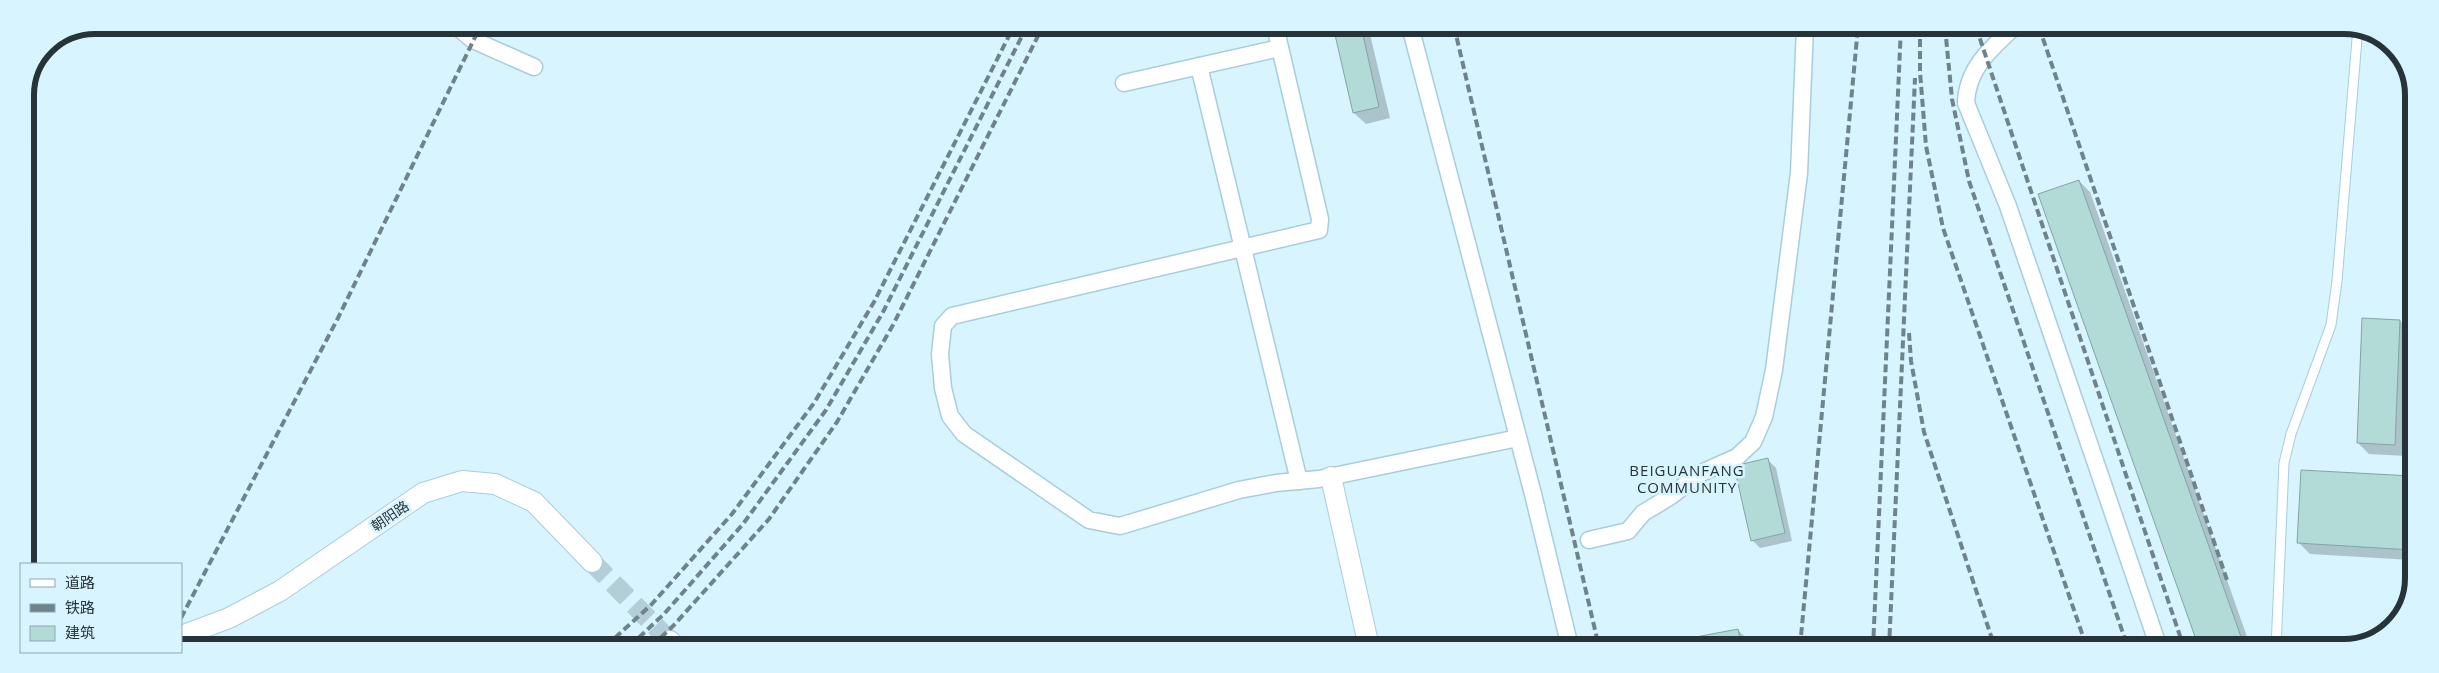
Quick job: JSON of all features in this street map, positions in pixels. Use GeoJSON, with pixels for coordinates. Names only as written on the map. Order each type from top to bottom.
{"type":"FeatureCollection","features":[{"type":"Feature","properties":{"kind":"street"},"geometry":{"type":"LineString","coordinates":[[466,34],[473,40],[534,67]]}},
{"type":"Feature","properties":{"kind":"street"},"geometry":{"type":"LineString","coordinates":[[1277,34],[1320,219],[1319,230],[952,316],[943,326],[940,354],[942,388],[950,416],[964,434],[1089,520],[1120,526],[1239,490],[1276,483],[1331,477],[1518,438]]}},
{"type":"Feature","properties":{"kind":"street"},"geometry":{"type":"LineString","coordinates":[[1412,34],[1518,438],[1568,639]]}},
{"type":"Feature","properties":{"kind":"street"},"geometry":{"type":"LineString","coordinates":[[1589,540],[1628,531],[1643,513],[1671,496],[1699,474],[1736,457],[1753,442],[1764,417],[1774,370],[1799,173],[1804,34]]}},
{"type":"Feature","properties":{"kind":"street"},"geometry":{"type":"LineString","coordinates":[[2006,34],[1985,54],[1967,88],[1966,103],[2008,206],[2156,639]]}},
{"type":"Feature","properties":{"kind":"street"},"geometry":{"type":"LineString","coordinates":[[1124,83],[1280,48]]}},
{"type":"Feature","properties":{"kind":"street"},"geometry":{"type":"LineString","coordinates":[[1199,66],[1299,481]]}},
{"type":"Feature","properties":{"kind":"street"},"geometry":{"type":"LineString","coordinates":[[1331,477],[1367,639]]}},
{"type":"Feature","properties":{"kind":"street","name":"朝阳路"},"geometry":{"type":"LineString","coordinates":[[182,636],[228,618],[280,591],[423,493],[462,481],[495,484],[534,502],[592,562]]}},
{"type":"Feature","properties":{"kind":"lane"},"geometry":{"type":"LineString","coordinates":[[2276,639],[2284,463],[2291,434],[2331,325],[2337,281],[2357,35]]}},
{"type":"Feature","properties":{"kind":"building"},"geometry":{"type":"Polygon","coordinates":[[[1335,34],[1363,34],[1379,107],[1353,113],[1335,34]]]}},
{"type":"Feature","properties":{"kind":"building"},"geometry":{"type":"Polygon","coordinates":[[[2079,180],[2242,639],[2196,639],[2038,194],[2079,180]]]}},
{"type":"Feature","properties":{"kind":"building"},"geometry":{"type":"Polygon","coordinates":[[[2362,318],[2400,320],[2395,445],[2357,443],[2362,318]]]}},
{"type":"Feature","properties":{"kind":"building"},"geometry":{"type":"Polygon","coordinates":[[[1768,458],[1785,533],[1751,541],[1734,466],[1768,458]]]}},
{"type":"Feature","properties":{"kind":"building"},"geometry":{"type":"Polygon","coordinates":[[[2301,470],[2405,476],[2405,550],[2297,543],[2301,470]]]}},
{"type":"Feature","properties":{"kind":"building"},"geometry":{"type":"Polygon","coordinates":[[[1738,629],[1740,639],[1696,639],[1696,637],[1738,629]]]}},
{"type":"Feature","properties":{"kind":"tunnel"},"geometry":{"type":"LineString","coordinates":[[592,562],[668,639]]}},
{"type":"Feature","properties":{"kind":"railway"},"geometry":{"type":"LineString","coordinates":[[182,616],[338,318],[477,34]]}},
{"type":"Feature","properties":{"kind":"railway"},"geometry":{"type":"LineString","coordinates":[[614,639],[651,605],[732,514],[814,403],[874,302],[1010,34]]}},
{"type":"Feature","properties":{"kind":"railway"},"geometry":{"type":"LineString","coordinates":[[637,639],[664,614],[743,524],[826,410],[883,312],[1023,34]]}},
{"type":"Feature","properties":{"kind":"railway"},"geometry":{"type":"LineString","coordinates":[[659,639],[769,519],[837,422],[893,325],[1039,34]]}},
{"type":"Feature","properties":{"kind":"railway"},"geometry":{"type":"LineString","coordinates":[[1456,34],[1597,639]]}},
{"type":"Feature","properties":{"kind":"railway"},"geometry":{"type":"LineString","coordinates":[[1801,639],[1857,34]]}},
{"type":"Feature","properties":{"kind":"railway"},"geometry":{"type":"LineString","coordinates":[[1873,639],[1901,34]]}},
{"type":"Feature","properties":{"kind":"railway"},"geometry":{"type":"LineString","coordinates":[[1920,34],[1920,72],[1926,146],[1943,228],[2084,639]]}},
{"type":"Feature","properties":{"kind":"railway"},"geometry":{"type":"LineString","coordinates":[[1946,34],[1952,99],[1969,181],[2125,639]]}},
{"type":"Feature","properties":{"kind":"railway"},"geometry":{"type":"LineString","coordinates":[[1978,34],[2181,639]]}},
{"type":"Feature","properties":{"kind":"railway"},"geometry":{"type":"LineString","coordinates":[[2041,34],[2228,583]]}},
{"type":"Feature","properties":{"kind":"railway"},"geometry":{"type":"LineString","coordinates":[[1889,639],[1915,78]]}},
{"type":"Feature","properties":{"kind":"railway"},"geometry":{"type":"LineString","coordinates":[[1909,333],[1911,361],[1924,432],[1992,639]]}},
{"type":"Feature","properties":{"kind":"district","name":"BEIGUANFANG COMMUNITY"},"geometry":{"type":"Point","coordinates":[1687,480]}}]}
